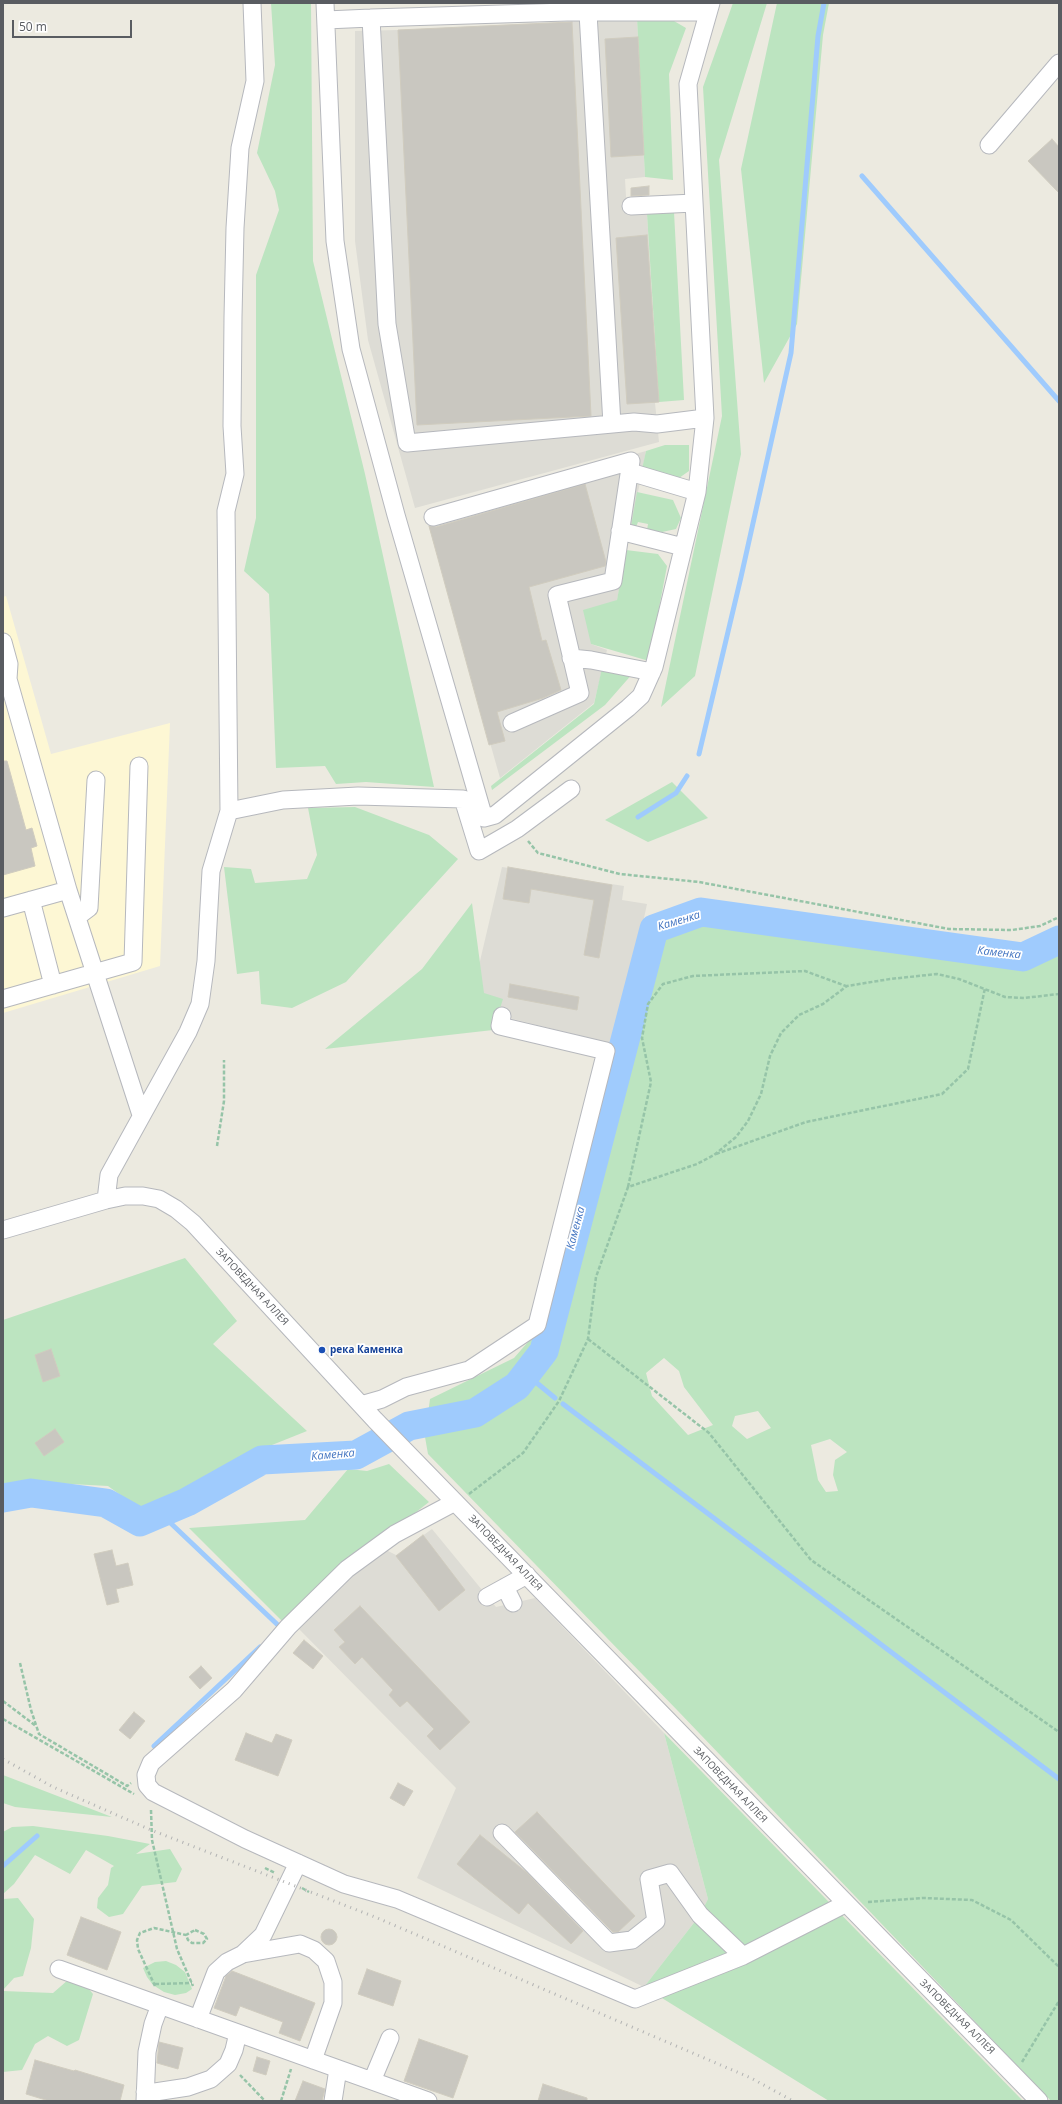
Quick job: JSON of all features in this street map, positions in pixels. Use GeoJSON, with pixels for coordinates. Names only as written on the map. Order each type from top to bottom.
{"type":"FeatureCollection","features":[{"type":"Feature","properties":{"kind":"street"},"geometry":{"type":"LineString","coordinates":[[106,1200],[109,1175],[188,1032],[200,1004],[206,961],[211,871],[229,812],[226,511],[235,474],[232,426],[235,228],[240,156],[255,82],[252,3]]}},
{"type":"Feature","properties":{"kind":"street"},"geometry":{"type":"LineString","coordinates":[[326,3],[326,20],[335,241],[351,349],[484,818],[495,815],[628,708],[641,696],[652,672],[697,492],[705,418],[688,84],[709,7],[588,13],[326,20]]}},
{"type":"Feature","properties":{"kind":"street"},"geometry":{"type":"LineString","coordinates":[[588,13],[612,424]]}},
{"type":"Feature","properties":{"kind":"street"},"geometry":{"type":"LineString","coordinates":[[371,18],[386,324],[407,442],[634,422],[657,424],[705,418]]}},
{"type":"Feature","properties":{"kind":"street"},"geometry":{"type":"LineString","coordinates":[[989,145],[1059,63]]}},
{"type":"Feature","properties":{"kind":"street"},"geometry":{"type":"LineString","coordinates":[[631,206],[694,203]]}},
{"type":"Feature","properties":{"kind":"street"},"geometry":{"type":"LineString","coordinates":[[433,517],[631,461],[613,581],[557,595],[580,693],[512,722]]}},
{"type":"Feature","properties":{"kind":"street"},"geometry":{"type":"LineString","coordinates":[[630,472],[697,492]]}},
{"type":"Feature","properties":{"kind":"street"},"geometry":{"type":"LineString","coordinates":[[620,531],[683,547]]}},
{"type":"Feature","properties":{"kind":"street"},"geometry":{"type":"LineString","coordinates":[[3,642],[9,664],[5,680],[68,890],[96,972],[141,1115]]}},
{"type":"Feature","properties":{"kind":"street"},"geometry":{"type":"LineString","coordinates":[[572,658],[591,660],[652,672]]}},
{"type":"Feature","properties":{"kind":"street"},"geometry":{"type":"LineString","coordinates":[[3,999],[133,962],[139,766]]}},
{"type":"Feature","properties":{"kind":"street"},"geometry":{"type":"LineString","coordinates":[[77,917],[89,908],[96,780]]}},
{"type":"Feature","properties":{"kind":"street"},"geometry":{"type":"LineString","coordinates":[[229,812],[283,800],[358,796],[463,799],[479,851],[517,829],[571,789]]}},
{"type":"Feature","properties":{"kind":"street"},"geometry":{"type":"LineString","coordinates":[[3,908],[68,890]]}},
{"type":"Feature","properties":{"kind":"street"},"geometry":{"type":"LineString","coordinates":[[30,900],[53,985]]}},
{"type":"Feature","properties":{"kind":"street"},"geometry":{"type":"LineString","coordinates":[[361,1405],[382,1399],[406,1387],[469,1370],[538,1325],[606,1051],[500,1026],[502,1016]]}},
{"type":"Feature","properties":{"kind":"street","name":"ЗАПОВЕДНАЯ АЛЛЕЯ"},"geometry":{"type":"LineString","coordinates":[[3,1230],[106,1200],[142,1196],[160,1199],[176,1208],[193,1223],[375,1420],[845,1904],[1039,2101]]}},
{"type":"Feature","properties":{"kind":"street"},"geometry":{"type":"LineString","coordinates":[[455,1502],[395,1534],[347,1569],[288,1627],[234,1690],[151,1763],[146,1775],[147,1786],[153,1792],[245,1839],[344,1884],[397,1899],[635,1999],[743,1956],[845,1904]]}},
{"type":"Feature","properties":{"kind":"street"},"geometry":{"type":"LineString","coordinates":[[487,1597],[527,1575]]}},
{"type":"Feature","properties":{"kind":"street"},"geometry":{"type":"LineString","coordinates":[[505,1588],[513,1603]]}},
{"type":"Feature","properties":{"kind":"street"},"geometry":{"type":"LineString","coordinates":[[502,1833],[609,1943],[632,1940],[656,1921],[649,1879],[670,1873],[700,1915],[743,1956]]}},
{"type":"Feature","properties":{"kind":"street"},"geometry":{"type":"LineString","coordinates":[[243,1954],[263,1935],[298,1863]]}},
{"type":"Feature","properties":{"kind":"street"},"geometry":{"type":"LineString","coordinates":[[198,2018],[216,1972],[227,1962],[243,1954],[300,1944],[314,1950],[326,1961],[333,1982],[333,2003],[313,2060]]}},
{"type":"Feature","properties":{"kind":"street"},"geometry":{"type":"LineString","coordinates":[[60,1969],[428,2101]]}},
{"type":"Feature","properties":{"kind":"street"},"geometry":{"type":"LineString","coordinates":[[156,2003],[147,2052],[145,2096],[155,2092],[188,2087],[211,2079],[228,2064],[234,2050],[238,2033]]}},
{"type":"Feature","properties":{"kind":"street"},"geometry":{"type":"LineString","coordinates":[[372,2081],[390,2038]]}},
{"type":"Feature","properties":{"kind":"street"},"geometry":{"type":"LineString","coordinates":[[332,2101],[338,2069]]}},
{"type":"Feature","properties":{"kind":"path"},"geometry":{"type":"LineString","coordinates":[[538,853],[620,874],[699,882],[949,929],[1006,930],[1040,926],[1059,917]]}},
{"type":"Feature","properties":{"kind":"path"},"geometry":{"type":"LineString","coordinates":[[455,1502],[462,1499],[523,1453],[559,1402],[588,1339],[596,1277],[628,1187],[651,1082],[642,1038],[648,1004],[663,984],[693,976],[805,971],[847,986]]}},
{"type":"Feature","properties":{"kind":"path"},"geometry":{"type":"LineString","coordinates":[[714,1155],[736,1137],[748,1121],[761,1094],[770,1056],[781,1033],[799,1015],[823,1004],[847,986],[890,979],[937,974],[985,988],[1005,997],[1024,998],[1059,994]]}},
{"type":"Feature","properties":{"kind":"path"},"geometry":{"type":"LineString","coordinates":[[628,1187],[697,1164],[714,1155],[806,1122],[942,1094],[968,1069],[985,988]]}},
{"type":"Feature","properties":{"kind":"path"},"geometry":{"type":"LineString","coordinates":[[217,1146],[224,1101],[224,1060]]}},
{"type":"Feature","properties":{"kind":"path"},"geometry":{"type":"LineString","coordinates":[[588,1339],[709,1433],[811,1560],[1059,1732]]}},
{"type":"Feature","properties":{"kind":"path"},"geometry":{"type":"LineString","coordinates":[[20,1664],[39,1734],[127,1786],[146,1775]]}},
{"type":"Feature","properties":{"kind":"path"},"geometry":{"type":"LineString","coordinates":[[3,1701],[36,1726]]}},
{"type":"Feature","properties":{"kind":"path"},"geometry":{"type":"LineString","coordinates":[[153,1792],[151,1804],[152,1840],[173,1932],[183,1964],[195,1991]]}},
{"type":"Feature","properties":{"kind":"path"},"geometry":{"type":"LineString","coordinates":[[845,1904],[923,1898],[972,1900],[1011,1920],[1059,1967]]}},
{"type":"Feature","properties":{"kind":"path"},"geometry":{"type":"LineString","coordinates":[[156,2003],[155,1984],[142,1962],[137,1940],[140,1933],[154,1928],[186,1935],[192,1943],[203,1943],[206,1939],[200,1931],[195,1930],[186,1935]]}},
{"type":"Feature","properties":{"kind":"path"},"geometry":{"type":"LineString","coordinates":[[155,1984],[192,1983]]}},
{"type":"Feature","properties":{"kind":"path"},"geometry":{"type":"LineString","coordinates":[[1014,2074],[1059,2001]]}},
{"type":"Feature","properties":{"kind":"path"},"geometry":{"type":"LineString","coordinates":[[281,2101],[295,2053]]}},
{"type":"Feature","properties":{"kind":"path"},"geometry":{"type":"LineString","coordinates":[[228,2064],[265,2101]]}},
{"type":"Feature","properties":{"kind":"shaded area"},"geometry":{"type":"Polygon","coordinates":[[[637,18],[645,177],[625,179],[627,215],[647,214],[659,402],[655,403],[659,442],[415,508],[368,340],[355,241],[355,31],[637,18]]]}},
{"type":"Feature","properties":{"kind":"shaded area"},"geometry":{"type":"Polygon","coordinates":[[[646,451],[617,600],[591,644],[607,650],[594,703],[500,778],[425,513],[646,451]]]}},
{"type":"Feature","properties":{"kind":"shaded area"},"geometry":{"type":"Polygon","coordinates":[[[6,596],[51,754],[170,723],[160,966],[3,1013],[3,597],[6,596]]]}},
{"type":"Feature","properties":{"kind":"shaded area"},"geometry":{"type":"Polygon","coordinates":[[[502,867],[624,886],[622,900],[647,904],[617,1045],[469,1008],[502,867]]]}},
{"type":"Feature","properties":{"kind":"shaded area"},"geometry":{"type":"Polygon","coordinates":[[[432,1529],[496,1607],[535,1598],[664,1733],[708,1899],[700,1915],[644,1987],[417,1878],[456,1788],[297,1627],[353,1574],[386,1550],[396,1555],[432,1529]]]}},
{"type":"Feature","properties":{"kind":"green space"},"geometry":{"type":"Polygon","coordinates":[[[271,3],[311,3],[313,261],[365,474],[434,787],[366,782],[336,784],[325,766],[276,768],[269,594],[244,571],[256,518],[256,275],[279,210],[275,191],[257,153],[275,65],[271,3]]]}},
{"type":"Feature","properties":{"kind":"green space"},"geometry":{"type":"Polygon","coordinates":[[[733,3],[767,3],[719,160],[741,454],[695,676],[661,707],[722,416],[703,87],[733,3]]]}},
{"type":"Feature","properties":{"kind":"green space"},"geometry":{"type":"Polygon","coordinates":[[[777,3],[829,3],[823,35],[797,324],[764,383],[741,169],[777,3]]]}},
{"type":"Feature","properties":{"kind":"green space"},"geometry":{"type":"Polygon","coordinates":[[[637,18],[674,21],[686,28],[669,74],[673,180],[645,177],[637,18]]]}},
{"type":"Feature","properties":{"kind":"green space"},"geometry":{"type":"Polygon","coordinates":[[[674,212],[684,400],[659,402],[647,214],[674,212]]]}},
{"type":"Feature","properties":{"kind":"green space"},"geometry":{"type":"Polygon","coordinates":[[[665,445],[689,445],[689,471],[679,478],[642,469],[646,451],[665,445]]]}},
{"type":"Feature","properties":{"kind":"green space"},"geometry":{"type":"Polygon","coordinates":[[[637,492],[673,500],[681,518],[676,529],[662,532],[647,530],[648,524],[638,522],[636,527],[631,526],[637,492]]]}},
{"type":"Feature","properties":{"kind":"green space"},"geometry":{"type":"Polygon","coordinates":[[[626,550],[658,554],[667,566],[649,661],[591,644],[583,610],[617,600],[626,550]]]}},
{"type":"Feature","properties":{"kind":"green space"},"geometry":{"type":"Polygon","coordinates":[[[602,668],[634,672],[605,705],[492,790],[491,786],[594,704],[602,668]]]}},
{"type":"Feature","properties":{"kind":"green space"},"geometry":{"type":"Polygon","coordinates":[[[672,782],[708,818],[648,842],[605,820],[672,782]]]}},
{"type":"Feature","properties":{"kind":"green space"},"geometry":{"type":"Polygon","coordinates":[[[355,807],[429,835],[458,859],[346,982],[292,1008],[261,1004],[259,971],[237,974],[224,867],[251,869],[255,883],[307,879],[317,855],[308,808],[355,807]]]}},
{"type":"Feature","properties":{"kind":"green space"},"geometry":{"type":"Polygon","coordinates":[[[472,903],[484,993],[503,999],[493,1030],[325,1049],[422,969],[472,903]]]}},
{"type":"Feature","properties":{"kind":"green space"},"geometry":{"type":"Polygon","coordinates":[[[700,923],[1024,967],[1059,952],[1059,2101],[1051,2101],[678,1711],[428,1454],[425,1437],[430,1399],[514,1358],[541,1327],[650,932],[700,923]],[[664,1358],[646,1373],[652,1396],[688,1435],[713,1425],[684,1387],[679,1371],[664,1358]],[[758,1411],[735,1416],[732,1426],[747,1439],[771,1428],[758,1411]],[[830,1439],[811,1445],[818,1480],[826,1492],[838,1491],[833,1475],[835,1460],[847,1452],[830,1439]]]}},
{"type":"Feature","properties":{"kind":"green space"},"geometry":{"type":"Polygon","coordinates":[[[185,1258],[237,1321],[213,1344],[307,1431],[262,1449],[180,1494],[141,1510],[108,1486],[33,1482],[3,1486],[3,1320],[185,1258]]]}},
{"type":"Feature","properties":{"kind":"green space"},"geometry":{"type":"Polygon","coordinates":[[[389,1464],[429,1502],[406,1520],[288,1627],[189,1528],[305,1520],[348,1469],[367,1471],[389,1464]]]}},
{"type":"Feature","properties":{"kind":"green space"},"geometry":{"type":"Polygon","coordinates":[[[664,1733],[1023,2101],[829,2101],[644,1987],[700,1915],[708,1899],[664,1733]]]}},
{"type":"Feature","properties":{"kind":"green space"},"geometry":{"type":"Polygon","coordinates":[[[3,1775],[112,1817],[15,1807],[3,1803],[3,1775]]]}},
{"type":"Feature","properties":{"kind":"green space"},"geometry":{"type":"Polygon","coordinates":[[[33,1826],[108,1836],[150,1844],[136,1854],[170,1849],[182,1869],[176,1882],[142,1886],[123,1914],[109,1917],[97,1908],[98,1898],[108,1885],[111,1868],[114,1866],[86,1850],[70,1874],[35,1855],[14,1884],[3,1894],[3,1832],[12,1827],[33,1826]]]}},
{"type":"Feature","properties":{"kind":"green space"},"geometry":{"type":"Polygon","coordinates":[[[18,1898],[34,1919],[31,1948],[23,1976],[14,1978],[3,1990],[3,1899],[18,1898]]]}},
{"type":"Feature","properties":{"kind":"green space"},"geometry":{"type":"Polygon","coordinates":[[[166,1961],[176,1965],[185,1972],[192,1989],[186,1993],[175,1995],[164,1992],[153,1985],[143,1968],[155,1962],[166,1961]]]}},
{"type":"Feature","properties":{"kind":"green space"},"geometry":{"type":"Polygon","coordinates":[[[68,1980],[82,1981],[93,1994],[79,2040],[67,2046],[48,2036],[35,2044],[22,2070],[3,2072],[3,1991],[53,1993],[68,1980]]]}},
{"type":"Feature","properties":{"kind":"building"},"geometry":{"type":"Polygon","coordinates":[[[572,22],[591,416],[417,425],[398,30],[572,22]]]}},
{"type":"Feature","properties":{"kind":"building"},"geometry":{"type":"Polygon","coordinates":[[[638,37],[644,155],[611,157],[605,39],[638,37]]]}},
{"type":"Feature","properties":{"kind":"building"},"geometry":{"type":"Polygon","coordinates":[[[1052,139],[1059,147],[1059,193],[1028,161],[1052,139]]]}},
{"type":"Feature","properties":{"kind":"building"},"geometry":{"type":"Polygon","coordinates":[[[649,186],[649,195],[631,196],[631,188],[649,186]]]}},
{"type":"Feature","properties":{"kind":"building"},"geometry":{"type":"Polygon","coordinates":[[[647,235],[659,402],[627,404],[616,238],[647,235]]]}},
{"type":"Feature","properties":{"kind":"building"},"geometry":{"type":"Polygon","coordinates":[[[585,484],[606,562],[605,566],[529,587],[542,641],[546,640],[561,690],[543,698],[497,712],[505,741],[489,745],[429,526],[436,527],[585,484]]]}},
{"type":"Feature","properties":{"kind":"building"},"geometry":{"type":"Polygon","coordinates":[[[3,761],[7,761],[26,830],[32,828],[37,846],[31,848],[35,866],[3,875],[3,761]]]}},
{"type":"Feature","properties":{"kind":"building"},"geometry":{"type":"Polygon","coordinates":[[[508,867],[612,885],[599,958],[584,955],[594,900],[531,889],[529,903],[503,899],[508,867]]]}},
{"type":"Feature","properties":{"kind":"building"},"geometry":{"type":"Polygon","coordinates":[[[510,984],[579,997],[577,1010],[508,997],[510,984]]]}},
{"type":"Feature","properties":{"kind":"building"},"geometry":{"type":"Polygon","coordinates":[[[51,1349],[60,1376],[43,1382],[35,1355],[51,1349]]]}},
{"type":"Feature","properties":{"kind":"building"},"geometry":{"type":"Polygon","coordinates":[[[55,1429],[64,1442],[44,1456],[35,1443],[55,1429]]]}},
{"type":"Feature","properties":{"kind":"building"},"geometry":{"type":"Polygon","coordinates":[[[423,1535],[465,1590],[439,1611],[396,1556],[423,1535]]]}},
{"type":"Feature","properties":{"kind":"building"},"geometry":{"type":"Polygon","coordinates":[[[112,1550],[116,1566],[128,1563],[133,1585],[116,1589],[119,1602],[107,1605],[94,1554],[112,1550]]]}},
{"type":"Feature","properties":{"kind":"building"},"geometry":{"type":"Polygon","coordinates":[[[360,1606],[470,1722],[440,1750],[427,1736],[434,1729],[407,1701],[400,1707],[389,1695],[393,1690],[362,1657],[355,1664],[339,1647],[345,1642],[334,1630],[360,1606]]]}},
{"type":"Feature","properties":{"kind":"building"},"geometry":{"type":"Polygon","coordinates":[[[304,1640],[323,1656],[313,1669],[293,1653],[304,1640]]]}},
{"type":"Feature","properties":{"kind":"building"},"geometry":{"type":"Polygon","coordinates":[[[201,1666],[212,1678],[200,1689],[189,1677],[201,1666]]]}},
{"type":"Feature","properties":{"kind":"building"},"geometry":{"type":"Polygon","coordinates":[[[134,1712],[145,1721],[130,1739],[119,1730],[134,1712]]]}},
{"type":"Feature","properties":{"kind":"building"},"geometry":{"type":"Polygon","coordinates":[[[246,1733],[272,1743],[276,1734],[292,1740],[278,1776],[235,1760],[246,1733]]]}},
{"type":"Feature","properties":{"kind":"building"},"geometry":{"type":"Polygon","coordinates":[[[398,1783],[413,1791],[404,1806],[390,1798],[398,1783]]]}},
{"type":"Feature","properties":{"kind":"building"},"geometry":{"type":"Polygon","coordinates":[[[537,1812],[635,1916],[618,1932],[613,1932],[515,1832],[537,1812]]]}},
{"type":"Feature","properties":{"kind":"building"},"geometry":{"type":"Polygon","coordinates":[[[480,1835],[526,1872],[583,1931],[571,1944],[528,1903],[519,1914],[457,1864],[480,1835]]]}},
{"type":"Feature","properties":{"kind":"building"},"geometry":{"type":"Polygon","coordinates":[[[81,1917],[121,1932],[107,1970],[67,1955],[81,1917]]]}},
{"type":"Feature","properties":{"kind":"building"},"geometry":{"type":"Polygon","coordinates":[[[329,1929],[336,1934],[337,1937],[332,1944],[329,1945],[322,1940],[321,1937],[326,1930],[329,1929]]]}},
{"type":"Feature","properties":{"kind":"building"},"geometry":{"type":"Polygon","coordinates":[[[367,1969],[401,1981],[393,2006],[358,1994],[367,1969]]]}},
{"type":"Feature","properties":{"kind":"building"},"geometry":{"type":"Polygon","coordinates":[[[232,1971],[315,2003],[300,2041],[279,2033],[283,2022],[240,2006],[236,2016],[214,2008],[226,1976],[232,1971]]]}},
{"type":"Feature","properties":{"kind":"building"},"geometry":{"type":"Polygon","coordinates":[[[419,2039],[468,2056],[453,2098],[404,2081],[419,2039]]]}},
{"type":"Feature","properties":{"kind":"building"},"geometry":{"type":"Polygon","coordinates":[[[159,2042],[183,2048],[178,2069],[157,2063],[159,2042]]]}},
{"type":"Feature","properties":{"kind":"building"},"geometry":{"type":"Polygon","coordinates":[[[257,2057],[270,2061],[266,2075],[253,2071],[257,2057]]]}},
{"type":"Feature","properties":{"kind":"building"},"geometry":{"type":"Polygon","coordinates":[[[35,2060],[124,2085],[120,2101],[49,2101],[26,2094],[35,2060]]]}},
{"type":"Feature","properties":{"kind":"building"},"geometry":{"type":"Polygon","coordinates":[[[303,2081],[325,2089],[322,2101],[295,2101],[303,2081]]]}},
{"type":"Feature","properties":{"kind":"building"},"geometry":{"type":"Polygon","coordinates":[[[543,2084],[587,2098],[587,2101],[538,2101],[543,2084]]]}},
{"type":"Feature","properties":{"kind":"waterway"},"geometry":{"type":"LineString","coordinates":[[699,754],[741,577],[791,353],[818,36],[824,3]]}},
{"type":"Feature","properties":{"kind":"waterway"},"geometry":{"type":"LineString","coordinates":[[862,176],[1059,401]]}},
{"type":"Feature","properties":{"kind":"waterway"},"geometry":{"type":"LineString","coordinates":[[638,817],[676,793],[687,776]]}},
{"type":"Feature","properties":{"kind":"waterway","name":"Каменка"},"geometry":{"type":"LineString","coordinates":[[3,1498],[31,1493],[106,1503],[140,1522],[187,1502],[262,1460],[356,1455],[409,1426],[475,1413],[517,1386],[544,1351],[654,929],[701,912],[1023,957],[1059,940]]}},
{"type":"Feature","properties":{"kind":"waterway"},"geometry":{"type":"LineString","coordinates":[[526,1374],[555,1398]]}},
{"type":"Feature","properties":{"kind":"waterway"},"geometry":{"type":"LineString","coordinates":[[563,1404],[1059,1779]]}},
{"type":"Feature","properties":{"kind":"waterway"},"geometry":{"type":"LineString","coordinates":[[160,1513],[281,1628],[279,1629]]}},
{"type":"Feature","properties":{"kind":"waterway"},"geometry":{"type":"LineString","coordinates":[[154,1746],[260,1647]]}},
{"type":"Feature","properties":{"kind":"waterway"},"geometry":{"type":"LineString","coordinates":[[3,1866],[37,1836]]}},
{"type":"Feature","properties":{"kind":"railway"},"geometry":{"type":"LineString","coordinates":[[3,1759],[53,1787],[151,1830],[375,1917],[751,2078],[793,2101]]}},
{"type":"Feature","properties":{"kind":"place","name":"река Каменка"},"geometry":{"type":"Point","coordinates":[322,1350]}}]}
